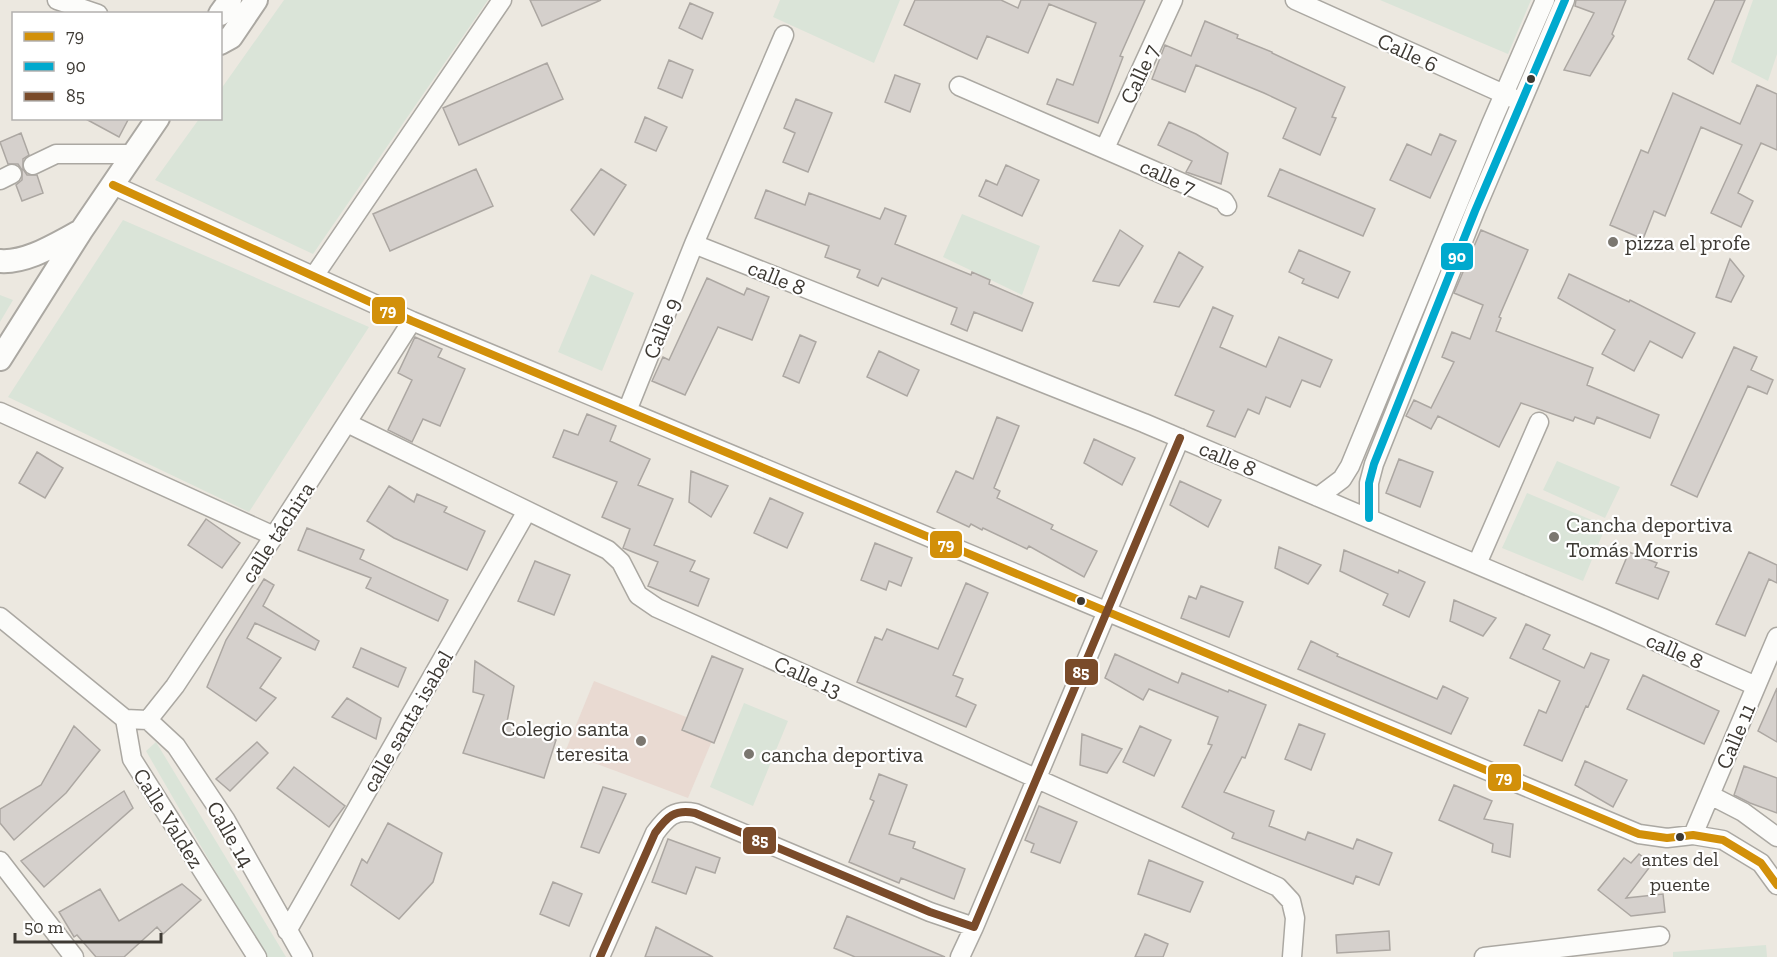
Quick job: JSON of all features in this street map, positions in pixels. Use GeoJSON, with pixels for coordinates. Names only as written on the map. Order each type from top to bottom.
{"type":"FeatureCollection","features":[{"type":"Feature","properties":{"kind":"street"},"geometry":{"type":"LineString","coordinates":[[57,0],[92,12]]}},
{"type":"Feature","properties":{"kind":"street"},"geometry":{"type":"LineString","coordinates":[[222,42],[231,37],[256,0]]}},
{"type":"Feature","properties":{"kind":"street"},"geometry":{"type":"LineString","coordinates":[[314,276],[502,0]]}},
{"type":"Feature","properties":{"kind":"street","name":"Calle 7"},"geometry":{"type":"LineString","coordinates":[[1105,148],[1173,0]]}},
{"type":"Feature","properties":{"kind":"street","name":"Calle 6"},"geometry":{"type":"LineString","coordinates":[[1295,0],[1521,102]]}},
{"type":"Feature","properties":{"kind":"street"},"geometry":{"type":"LineString","coordinates":[[1318,497],[1342,479],[1350,466],[1545,0]]}},
{"type":"Feature","properties":{"kind":"street"},"geometry":{"type":"LineString","coordinates":[[1369,518],[1369,483],[1374,464],[1475,211],[1565,0]]}},
{"type":"Feature","properties":{"kind":"street","name":"Calle 9"},"geometry":{"type":"LineString","coordinates":[[627,411],[694,244],[784,35]]}},
{"type":"Feature","properties":{"kind":"street","name":"calle 7"},"geometry":{"type":"LineString","coordinates":[[959,86],[1224,201],[1227,206]]}},
{"type":"Feature","properties":{"kind":"street"},"geometry":{"type":"LineString","coordinates":[[0,359],[81,231],[157,120]]}},
{"type":"Feature","properties":{"kind":"street"},"geometry":{"type":"LineString","coordinates":[[33,165],[56,154],[132,154]]}},
{"type":"Feature","properties":{"kind":"street"},"geometry":{"type":"LineString","coordinates":[[113,185],[412,321],[1639,834],[1667,838],[1693,835],[1723,840],[1761,863],[1777,885]]}},
{"type":"Feature","properties":{"kind":"street"},"geometry":{"type":"LineString","coordinates":[[0,261],[9,262],[39,253],[81,231]]}},
{"type":"Feature","properties":{"kind":"street","name":"calle 8"},"geometry":{"type":"LineString","coordinates":[[694,244],[1180,438],[1756,686]]}},
{"type":"Feature","properties":{"kind":"street","name":"calle táchira"},"geometry":{"type":"LineString","coordinates":[[148,720],[175,686],[412,321]]}},
{"type":"Feature","properties":{"kind":"street"},"geometry":{"type":"LineString","coordinates":[[0,412],[274,536]]}},
{"type":"Feature","properties":{"kind":"street"},"geometry":{"type":"LineString","coordinates":[[1477,564],[1539,422]]}},
{"type":"Feature","properties":{"kind":"street","name":"Calle 13"},"geometry":{"type":"LineString","coordinates":[[347,423],[608,549],[621,562],[638,595],[657,608],[1278,887],[1291,901],[1295,918],[1292,957]]}},
{"type":"Feature","properties":{"kind":"street"},"geometry":{"type":"LineString","coordinates":[[960,957],[998,874],[1035,778],[1180,438]]}},
{"type":"Feature","properties":{"kind":"street","name":"calle santa isabel"},"geometry":{"type":"LineString","coordinates":[[287,931],[527,511]]}},
{"type":"Feature","properties":{"kind":"street"},"geometry":{"type":"LineString","coordinates":[[0,617],[125,719],[148,720]]}},
{"type":"Feature","properties":{"kind":"street","name":"Calle 11"},"geometry":{"type":"LineString","coordinates":[[1693,835],[1777,637]]}},
{"type":"Feature","properties":{"kind":"street","name":"Calle Valdez"},"geometry":{"type":"LineString","coordinates":[[125,719],[132,759],[256,957]]}},
{"type":"Feature","properties":{"kind":"street","name":"Calle 14"},"geometry":{"type":"LineString","coordinates":[[148,720],[176,746],[225,819],[303,957]]}},
{"type":"Feature","properties":{"kind":"street"},"geometry":{"type":"LineString","coordinates":[[1710,795],[1743,812],[1777,837]]}},
{"type":"Feature","properties":{"kind":"street"},"geometry":{"type":"LineString","coordinates":[[600,957],[655,833],[668,817],[683,810],[695,813],[930,912],[974,927]]}},
{"type":"Feature","properties":{"kind":"street"},"geometry":{"type":"LineString","coordinates":[[0,861],[74,957]]}},
{"type":"Feature","properties":{"kind":"street"},"geometry":{"type":"LineString","coordinates":[[1484,957],[1660,936]]}},
{"type":"Feature","properties":{"kind":"shaded area"},"geometry":{"type":"Polygon","coordinates":[[[284,0],[488,0],[313,254],[155,180],[198,120],[222,120],[222,88],[284,0]]]}},
{"type":"Feature","properties":{"kind":"shaded area"},"geometry":{"type":"Polygon","coordinates":[[[780,0],[900,0],[874,63],[773,17],[780,0]]]}},
{"type":"Feature","properties":{"kind":"shaded area"},"geometry":{"type":"Polygon","coordinates":[[[1380,0],[1531,0],[1508,54],[1380,0]]]}},
{"type":"Feature","properties":{"kind":"shaded area"},"geometry":{"type":"Polygon","coordinates":[[[1753,0],[1777,0],[1777,54],[1768,81],[1731,62],[1753,0]]]}},
{"type":"Feature","properties":{"kind":"shaded area"},"geometry":{"type":"Polygon","coordinates":[[[962,214],[1040,246],[1022,295],[943,257],[962,214]]]}},
{"type":"Feature","properties":{"kind":"shaded area"},"geometry":{"type":"Polygon","coordinates":[[[123,220],[369,327],[249,512],[8,397],[123,220]]]}},
{"type":"Feature","properties":{"kind":"shaded area"},"geometry":{"type":"Polygon","coordinates":[[[591,274],[634,293],[602,371],[558,352],[591,274]]]}},
{"type":"Feature","properties":{"kind":"shaded area"},"geometry":{"type":"Polygon","coordinates":[[[0,295],[13,300],[0,322],[0,295]]]}},
{"type":"Feature","properties":{"kind":"shaded area"},"geometry":{"type":"Polygon","coordinates":[[[1557,461],[1620,487],[1605,518],[1543,490],[1557,461]]]}},
{"type":"Feature","properties":{"kind":"shaded area","name":"Cancha deportiva Tomás Morris"},"geometry":{"type":"Polygon","coordinates":[[[1527,493],[1606,526],[1583,581],[1502,548],[1527,493]]]}},
{"type":"Feature","properties":{"kind":"shaded area","name":"Colegio santa teresita"},"geometry":{"type":"Polygon","coordinates":[[[594,681],[717,729],[688,798],[565,752],[594,681]]]}},
{"type":"Feature","properties":{"kind":"shaded area","name":"cancha deportiva"},"geometry":{"type":"Polygon","coordinates":[[[744,703],[788,721],[753,806],[710,787],[744,703]]]}},
{"type":"Feature","properties":{"kind":"shaded area"},"geometry":{"type":"Polygon","coordinates":[[[156,742],[286,957],[265,957],[146,751],[156,742]]]}},
{"type":"Feature","properties":{"kind":"shaded area"},"geometry":{"type":"Polygon","coordinates":[[[1766,945],[1767,957],[1673,957],[1673,952],[1766,945]]]}},
{"type":"Feature","properties":{"kind":"building"},"geometry":{"type":"Polygon","coordinates":[[[530,0],[601,0],[542,26],[530,0]]]}},
{"type":"Feature","properties":{"kind":"building"},"geometry":{"type":"Polygon","coordinates":[[[915,0],[1001,0],[1018,8],[1021,0],[1145,0],[1120,56],[1123,57],[1098,123],[1047,104],[1057,79],[1073,85],[1096,23],[1049,4],[1028,53],[987,36],[977,59],[904,25],[915,0]]]}},
{"type":"Feature","properties":{"kind":"building"},"geometry":{"type":"Polygon","coordinates":[[[1576,0],[1626,0],[1612,34],[1614,36],[1590,76],[1564,70],[1594,13],[1575,6],[1576,0]]]}},
{"type":"Feature","properties":{"kind":"building"},"geometry":{"type":"Polygon","coordinates":[[[1715,0],[1745,0],[1713,74],[1688,59],[1715,0]]]}},
{"type":"Feature","properties":{"kind":"building"},"geometry":{"type":"Polygon","coordinates":[[[690,3],[713,13],[702,39],[679,28],[690,3]]]}},
{"type":"Feature","properties":{"kind":"building"},"geometry":{"type":"Polygon","coordinates":[[[1205,21],[1345,87],[1332,117],[1336,118],[1320,155],[1283,138],[1296,108],[1264,93],[1196,65],[1185,92],[1152,79],[1165,45],[1191,56],[1205,21]]]}},
{"type":"Feature","properties":{"kind":"building"},"geometry":{"type":"Polygon","coordinates":[[[669,60],[693,70],[682,98],[658,88],[669,60]]]}},
{"type":"Feature","properties":{"kind":"building"},"geometry":{"type":"Polygon","coordinates":[[[547,63],[563,99],[459,145],[443,108],[547,63]]]}},
{"type":"Feature","properties":{"kind":"building"},"geometry":{"type":"Polygon","coordinates":[[[895,75],[920,84],[910,112],[885,102],[895,75]]]}},
{"type":"Feature","properties":{"kind":"building"},"geometry":{"type":"Polygon","coordinates":[[[1757,85],[1777,94],[1777,150],[1761,143],[1738,193],[1753,201],[1741,227],[1711,213],[1742,145],[1701,127],[1665,216],[1654,211],[1643,239],[1610,225],[1641,150],[1648,153],[1673,93],[1740,124],[1757,85]]]}},
{"type":"Feature","properties":{"kind":"building"},"geometry":{"type":"Polygon","coordinates":[[[796,99],[832,113],[808,172],[783,162],[795,133],[784,128],[796,99]]]}},
{"type":"Feature","properties":{"kind":"building"},"geometry":{"type":"Polygon","coordinates":[[[645,117],[667,127],[656,151],[635,142],[645,117]]]}},
{"type":"Feature","properties":{"kind":"building"},"geometry":{"type":"Polygon","coordinates":[[[88,120],[128,120],[119,137],[88,120]]]}},
{"type":"Feature","properties":{"kind":"building"},"geometry":{"type":"Polygon","coordinates":[[[1169,122],[1196,134],[1228,153],[1221,184],[1186,172],[1192,161],[1158,145],[1169,122]]]}},
{"type":"Feature","properties":{"kind":"building"},"geometry":{"type":"Polygon","coordinates":[[[21,133],[29,155],[23,159],[23,169],[27,175],[37,175],[43,193],[22,201],[16,185],[22,180],[22,170],[18,164],[8,164],[0,142],[21,133]]]}},
{"type":"Feature","properties":{"kind":"building"},"geometry":{"type":"Polygon","coordinates":[[[1440,134],[1456,141],[1430,198],[1390,180],[1407,144],[1431,155],[1440,134]]]}},
{"type":"Feature","properties":{"kind":"building"},"geometry":{"type":"Polygon","coordinates":[[[1006,165],[1039,180],[1022,216],[979,196],[986,180],[997,185],[1006,165]]]}},
{"type":"Feature","properties":{"kind":"building"},"geometry":{"type":"Polygon","coordinates":[[[476,169],[493,206],[390,251],[373,214],[476,169]]]}},
{"type":"Feature","properties":{"kind":"building"},"geometry":{"type":"Polygon","coordinates":[[[601,169],[626,185],[594,235],[571,210],[601,169]]]}},
{"type":"Feature","properties":{"kind":"building"},"geometry":{"type":"Polygon","coordinates":[[[1280,169],[1375,209],[1363,236],[1268,196],[1280,169]]]}},
{"type":"Feature","properties":{"kind":"building"},"geometry":{"type":"Polygon","coordinates":[[[766,190],[805,205],[809,193],[880,219],[885,208],[906,216],[895,244],[971,275],[972,272],[990,280],[989,284],[1033,303],[1022,331],[974,312],[967,331],[951,324],[957,308],[882,278],[878,286],[857,277],[860,270],[825,257],[829,246],[755,218],[766,190]]]}},
{"type":"Feature","properties":{"kind":"building"},"geometry":{"type":"Polygon","coordinates":[[[1120,230],[1143,246],[1119,286],[1093,281],[1120,230]]]}},
{"type":"Feature","properties":{"kind":"building"},"geometry":{"type":"Polygon","coordinates":[[[1481,230],[1528,250],[1499,317],[1501,318],[1496,331],[1593,368],[1587,385],[1659,415],[1650,438],[1597,417],[1594,424],[1575,417],[1573,421],[1521,403],[1499,447],[1438,416],[1431,429],[1406,416],[1414,400],[1431,408],[1454,362],[1442,357],[1452,332],[1470,339],[1483,305],[1454,293],[1481,230]]]}},
{"type":"Feature","properties":{"kind":"building"},"geometry":{"type":"Polygon","coordinates":[[[1299,250],[1350,272],[1338,298],[1302,283],[1304,279],[1289,272],[1299,250]]]}},
{"type":"Feature","properties":{"kind":"building"},"geometry":{"type":"Polygon","coordinates":[[[1179,252],[1203,267],[1179,307],[1154,302],[1179,252]]]}},
{"type":"Feature","properties":{"kind":"building"},"geometry":{"type":"Polygon","coordinates":[[[1730,259],[1744,276],[1731,302],[1716,297],[1730,259]]]}},
{"type":"Feature","properties":{"kind":"building"},"geometry":{"type":"Polygon","coordinates":[[[1569,274],[1629,302],[1630,300],[1695,333],[1682,358],[1650,341],[1634,371],[1602,354],[1615,330],[1558,298],[1569,274]]]}},
{"type":"Feature","properties":{"kind":"building"},"geometry":{"type":"Polygon","coordinates":[[[707,278],[744,295],[747,288],[769,297],[752,340],[718,327],[685,395],[652,381],[663,357],[669,360],[707,278]]]}},
{"type":"Feature","properties":{"kind":"building"},"geometry":{"type":"Polygon","coordinates":[[[1213,307],[1233,316],[1220,347],[1266,367],[1279,337],[1332,360],[1320,387],[1302,380],[1290,407],[1266,397],[1259,414],[1248,409],[1235,437],[1207,426],[1214,411],[1175,395],[1213,307]]]}},
{"type":"Feature","properties":{"kind":"building"},"geometry":{"type":"Polygon","coordinates":[[[800,335],[816,342],[799,383],[783,376],[800,335]]]}},
{"type":"Feature","properties":{"kind":"building"},"geometry":{"type":"Polygon","coordinates":[[[415,337],[442,349],[438,357],[465,369],[440,426],[423,419],[412,442],[388,430],[412,380],[398,373],[415,337]]]}},
{"type":"Feature","properties":{"kind":"building"},"geometry":{"type":"Polygon","coordinates":[[[1734,347],[1757,357],[1751,370],[1773,380],[1767,394],[1748,386],[1697,497],[1671,485],[1734,347]]]}},
{"type":"Feature","properties":{"kind":"building"},"geometry":{"type":"Polygon","coordinates":[[[879,351],[919,370],[907,396],[867,377],[879,351]]]}},
{"type":"Feature","properties":{"kind":"building"},"geometry":{"type":"Polygon","coordinates":[[[587,414],[616,426],[610,441],[650,459],[638,485],[673,499],[654,545],[695,561],[690,571],[709,579],[698,606],[648,586],[658,562],[623,548],[630,529],[602,517],[617,482],[553,457],[564,430],[578,435],[587,414]]]}},
{"type":"Feature","properties":{"kind":"building"},"geometry":{"type":"Polygon","coordinates":[[[997,417],[1019,426],[994,488],[1000,491],[997,498],[1053,525],[1051,529],[1097,551],[1084,577],[1029,546],[1027,549],[983,528],[982,530],[971,524],[969,527],[937,512],[956,471],[973,479],[997,417]]]}},
{"type":"Feature","properties":{"kind":"building"},"geometry":{"type":"Polygon","coordinates":[[[1094,439],[1135,458],[1122,485],[1084,463],[1094,439]]]}},
{"type":"Feature","properties":{"kind":"building"},"geometry":{"type":"Polygon","coordinates":[[[37,452],[63,468],[45,498],[19,483],[37,452]]]}},
{"type":"Feature","properties":{"kind":"building"},"geometry":{"type":"Polygon","coordinates":[[[1399,459],[1433,472],[1420,507],[1386,493],[1399,459]]]}},
{"type":"Feature","properties":{"kind":"building"},"geometry":{"type":"Polygon","coordinates":[[[691,471],[728,486],[711,517],[689,502],[691,471]]]}},
{"type":"Feature","properties":{"kind":"building"},"geometry":{"type":"Polygon","coordinates":[[[1180,481],[1221,500],[1208,527],[1170,505],[1180,481]]]}},
{"type":"Feature","properties":{"kind":"building"},"geometry":{"type":"Polygon","coordinates":[[[389,486],[414,502],[417,494],[447,507],[444,512],[485,531],[467,570],[394,538],[367,521],[389,486]]]}},
{"type":"Feature","properties":{"kind":"building"},"geometry":{"type":"Polygon","coordinates":[[[770,498],[803,513],[787,548],[754,533],[770,498]]]}},
{"type":"Feature","properties":{"kind":"building"},"geometry":{"type":"Polygon","coordinates":[[[206,519],[240,543],[222,568],[188,545],[206,519]]]}},
{"type":"Feature","properties":{"kind":"building"},"geometry":{"type":"Polygon","coordinates":[[[307,528],[364,550],[360,559],[448,600],[438,621],[366,588],[371,578],[298,550],[307,528]]]}},
{"type":"Feature","properties":{"kind":"building"},"geometry":{"type":"Polygon","coordinates":[[[875,543],[912,558],[901,586],[889,581],[886,590],[861,580],[875,543]]]}},
{"type":"Feature","properties":{"kind":"building"},"geometry":{"type":"Polygon","coordinates":[[[1279,547],[1321,565],[1308,584],[1275,568],[1279,547]]]}},
{"type":"Feature","properties":{"kind":"building"},"geometry":{"type":"Polygon","coordinates":[[[1344,550],[1425,582],[1409,617],[1383,605],[1388,594],[1340,571],[1344,550]]]}},
{"type":"Feature","properties":{"kind":"building"},"geometry":{"type":"Polygon","coordinates":[[[1629,552],[1657,563],[1655,567],[1669,572],[1658,599],[1616,583],[1629,552]]]}},
{"type":"Feature","properties":{"kind":"building"},"geometry":{"type":"Polygon","coordinates":[[[1749,552],[1777,565],[1777,583],[1769,579],[1745,636],[1716,624],[1749,552]]]}},
{"type":"Feature","properties":{"kind":"building"},"geometry":{"type":"Polygon","coordinates":[[[535,561],[570,575],[554,615],[518,601],[535,561]]]}},
{"type":"Feature","properties":{"kind":"building"},"geometry":{"type":"Polygon","coordinates":[[[264,579],[274,585],[263,606],[319,641],[315,650],[255,623],[247,638],[281,658],[260,688],[276,698],[256,721],[207,687],[226,640],[264,579]]]}},
{"type":"Feature","properties":{"kind":"building"},"geometry":{"type":"Polygon","coordinates":[[[966,583],[988,593],[953,675],[963,679],[956,696],[976,705],[966,727],[857,682],[875,637],[882,640],[887,629],[938,649],[966,583]]]}},
{"type":"Feature","properties":{"kind":"building"},"geometry":{"type":"Polygon","coordinates":[[[1201,586],[1243,602],[1229,637],[1181,618],[1189,596],[1196,599],[1201,586]]]}},
{"type":"Feature","properties":{"kind":"building"},"geometry":{"type":"Polygon","coordinates":[[[1454,600],[1496,618],[1483,636],[1450,621],[1454,600]]]}},
{"type":"Feature","properties":{"kind":"building"},"geometry":{"type":"Polygon","coordinates":[[[1526,624],[1550,635],[1543,649],[1584,668],[1591,653],[1609,660],[1562,761],[1524,745],[1539,710],[1546,713],[1560,681],[1510,658],[1526,624]]]}},
{"type":"Feature","properties":{"kind":"building"},"geometry":{"type":"Polygon","coordinates":[[[1311,641],[1338,654],[1337,656],[1437,699],[1443,686],[1468,698],[1451,734],[1298,669],[1311,641]]]}},
{"type":"Feature","properties":{"kind":"building"},"geometry":{"type":"Polygon","coordinates":[[[361,648],[406,668],[398,687],[353,667],[361,648]]]}},
{"type":"Feature","properties":{"kind":"building"},"geometry":{"type":"Polygon","coordinates":[[[1115,654],[1178,683],[1182,673],[1266,705],[1245,758],[1242,757],[1224,792],[1274,811],[1269,826],[1305,840],[1308,832],[1353,849],[1357,839],[1392,853],[1379,885],[1356,876],[1353,884],[1232,838],[1234,833],[1182,807],[1212,745],[1208,744],[1218,717],[1149,689],[1143,700],[1105,678],[1115,654]]]}},
{"type":"Feature","properties":{"kind":"building"},"geometry":{"type":"Polygon","coordinates":[[[712,656],[743,669],[714,743],[682,730],[712,656]]]}},
{"type":"Feature","properties":{"kind":"building"},"geometry":{"type":"Polygon","coordinates":[[[475,661],[514,686],[507,722],[556,740],[544,778],[463,753],[484,695],[473,692],[475,661]]]}},
{"type":"Feature","properties":{"kind":"building"},"geometry":{"type":"Polygon","coordinates":[[[1643,675],[1719,711],[1704,744],[1627,709],[1643,675]]]}},
{"type":"Feature","properties":{"kind":"building"},"geometry":{"type":"Polygon","coordinates":[[[1777,688],[1777,742],[1758,731],[1777,688]]]}},
{"type":"Feature","properties":{"kind":"building"},"geometry":{"type":"Polygon","coordinates":[[[347,698],[381,718],[376,739],[332,717],[347,698]]]}},
{"type":"Feature","properties":{"kind":"building"},"geometry":{"type":"Polygon","coordinates":[[[1299,724],[1325,734],[1311,770],[1285,759],[1299,724]]]}},
{"type":"Feature","properties":{"kind":"building"},"geometry":{"type":"Polygon","coordinates":[[[74,726],[100,750],[66,793],[14,840],[0,823],[0,809],[41,785],[74,726]]]}},
{"type":"Feature","properties":{"kind":"building"},"geometry":{"type":"Polygon","coordinates":[[[1140,726],[1171,740],[1154,776],[1123,762],[1140,726]]]}},
{"type":"Feature","properties":{"kind":"building"},"geometry":{"type":"Polygon","coordinates":[[[1082,734],[1122,749],[1107,773],[1080,765],[1082,734]]]}},
{"type":"Feature","properties":{"kind":"building"},"geometry":{"type":"Polygon","coordinates":[[[257,742],[268,753],[230,791],[216,779],[257,742]]]}},
{"type":"Feature","properties":{"kind":"building"},"geometry":{"type":"Polygon","coordinates":[[[1585,761],[1627,780],[1613,807],[1575,785],[1585,761]]]}},
{"type":"Feature","properties":{"kind":"building"},"geometry":{"type":"Polygon","coordinates":[[[1744,766],[1777,778],[1777,813],[1734,795],[1744,766]]]}},
{"type":"Feature","properties":{"kind":"building"},"geometry":{"type":"Polygon","coordinates":[[[294,767],[345,806],[329,827],[277,788],[294,767]]]}},
{"type":"Feature","properties":{"kind":"building"},"geometry":{"type":"Polygon","coordinates":[[[879,774],[907,785],[889,834],[915,842],[913,848],[965,869],[954,899],[901,878],[899,883],[849,862],[874,801],[870,799],[879,774]]]}},
{"type":"Feature","properties":{"kind":"building"},"geometry":{"type":"Polygon","coordinates":[[[1454,785],[1492,801],[1484,819],[1513,824],[1510,857],[1492,852],[1493,844],[1439,820],[1454,785]]]}},
{"type":"Feature","properties":{"kind":"building"},"geometry":{"type":"Polygon","coordinates":[[[603,787],[626,794],[599,853],[581,847],[603,787]]]}},
{"type":"Feature","properties":{"kind":"building"},"geometry":{"type":"Polygon","coordinates":[[[124,791],[133,808],[44,887],[21,861],[124,791]]]}},
{"type":"Feature","properties":{"kind":"building"},"geometry":{"type":"Polygon","coordinates":[[[1039,806],[1077,822],[1060,863],[1031,852],[1034,844],[1025,840],[1039,806]]]}},
{"type":"Feature","properties":{"kind":"building"},"geometry":{"type":"Polygon","coordinates":[[[388,823],[442,853],[433,882],[399,919],[351,885],[362,859],[367,863],[388,823]]]}},
{"type":"Feature","properties":{"kind":"building"},"geometry":{"type":"Polygon","coordinates":[[[668,839],[720,858],[715,873],[696,867],[686,894],[652,882],[668,839]]]}},
{"type":"Feature","properties":{"kind":"building"},"geometry":{"type":"Polygon","coordinates":[[[1639,854],[1652,864],[1626,898],[1663,894],[1665,912],[1631,916],[1598,890],[1624,858],[1631,863],[1639,854]]]}},
{"type":"Feature","properties":{"kind":"building"},"geometry":{"type":"Polygon","coordinates":[[[1149,860],[1203,882],[1190,912],[1138,894],[1149,860]]]}},
{"type":"Feature","properties":{"kind":"building"},"geometry":{"type":"Polygon","coordinates":[[[553,882],[582,894],[569,926],[540,914],[553,882]]]}},
{"type":"Feature","properties":{"kind":"building"},"geometry":{"type":"Polygon","coordinates":[[[182,884],[201,900],[163,934],[157,927],[124,957],[96,957],[77,935],[74,937],[59,912],[100,889],[119,921],[182,884]]]}},
{"type":"Feature","properties":{"kind":"building"},"geometry":{"type":"Polygon","coordinates":[[[847,916],[945,957],[855,957],[834,948],[847,916]]]}},
{"type":"Feature","properties":{"kind":"building"},"geometry":{"type":"Polygon","coordinates":[[[656,927],[713,957],[645,957],[656,927]]]}},
{"type":"Feature","properties":{"kind":"building"},"geometry":{"type":"Polygon","coordinates":[[[1389,931],[1390,950],[1337,953],[1336,935],[1389,931]]]}},
{"type":"Feature","properties":{"kind":"building"},"geometry":{"type":"Polygon","coordinates":[[[1145,934],[1168,944],[1163,957],[1135,957],[1145,934]]]}},
{"type":"Feature","properties":{"kind":"transit line","name":"90"},"geometry":{"type":"LineString","coordinates":[[1369,518],[1369,483],[1374,464],[1475,211],[1565,0]]}},
{"type":"Feature","properties":{"kind":"transit line","name":"79"},"geometry":{"type":"LineString","coordinates":[[113,185],[412,321],[1639,834],[1667,838],[1693,835],[1723,840],[1761,863],[1777,885]]}},
{"type":"Feature","properties":{"kind":"transit line","name":"85"},"geometry":{"type":"LineString","coordinates":[[600,957],[655,833],[667,819],[682,812],[695,813],[930,912],[974,927],[1180,438]]}},
{"type":"Feature","properties":{"kind":"place","name":"pizza el profe"},"geometry":{"type":"Point","coordinates":[1613,242]}},
{"type":"Feature","properties":{"kind":"place","name":"Cancha deportiva Tomás Morris"},"geometry":{"type":"Point","coordinates":[1554,537]}},
{"type":"Feature","properties":{"kind":"place","name":"Colegio santa teresita"},"geometry":{"type":"Point","coordinates":[641,741]}},
{"type":"Feature","properties":{"kind":"place","name":"cancha deportiva"},"geometry":{"type":"Point","coordinates":[749,754]}},
{"type":"Feature","properties":{"kind":"place","name":"antes del puente"},"geometry":{"type":"Point","coordinates":[1680,837]}}]}
